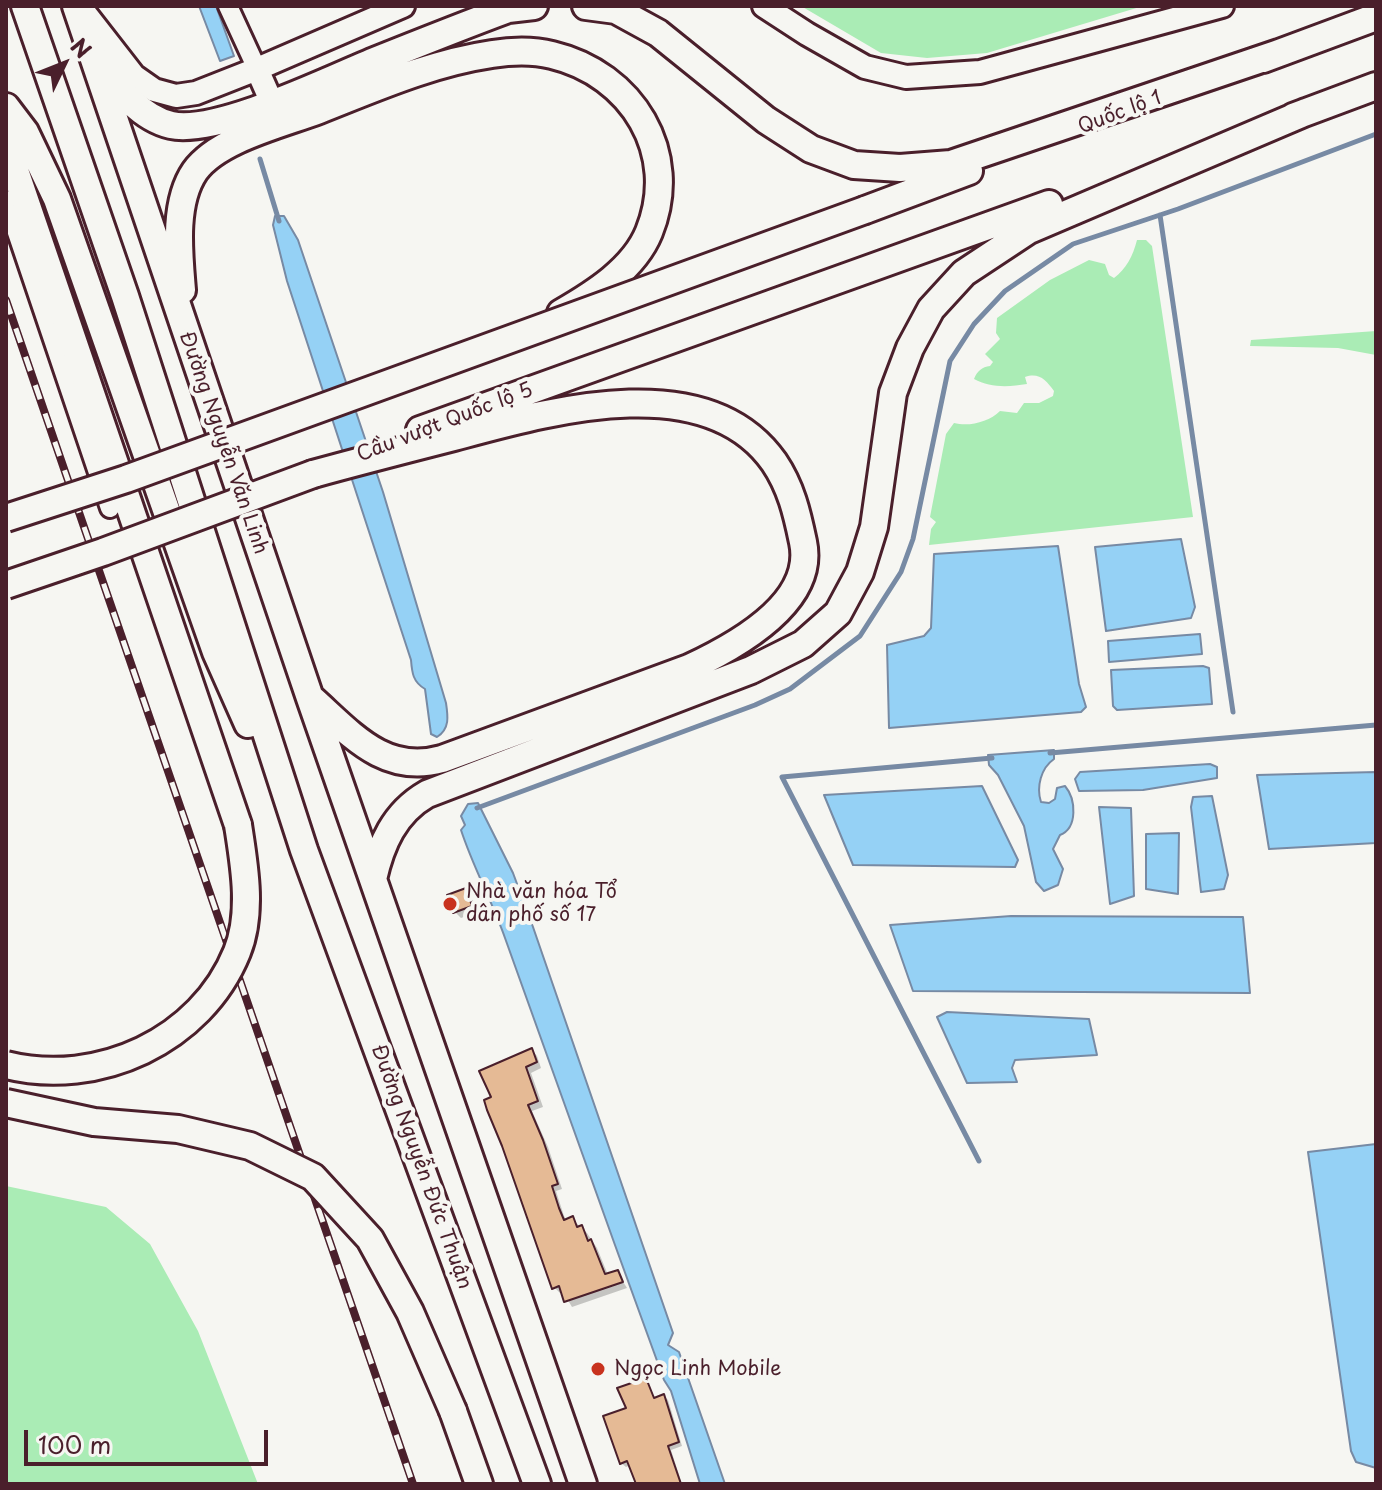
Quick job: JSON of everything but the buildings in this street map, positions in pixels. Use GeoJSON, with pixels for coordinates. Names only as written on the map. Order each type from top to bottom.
{"type":"FeatureCollection","features":[{"type":"Feature","properties":{"kind":"highway"},"geometry":{"type":"LineString","coordinates":[[25,6],[130,311],[304,850]]}},
{"type":"Feature","properties":{"kind":"highway","name":"Đường Nguyễn Văn Linh"},"geometry":{"type":"LineString","coordinates":[[78,6],[186,334],[373,879]]}},
{"type":"Feature","properties":{"kind":"highway"},"geometry":{"type":"LineString","coordinates":[[92,52],[127,98],[147,115],[168,125],[187,128],[207,125],[272,103],[508,9],[534,6]]}},
{"type":"Feature","properties":{"kind":"highway"},"geometry":{"type":"LineString","coordinates":[[586,6],[616,10],[658,33],[766,120],[811,149],[854,165],[900,168],[951,164],[1279,53]]}},
{"type":"Feature","properties":{"kind":"highway","name":"Quốc lộ 1"},"geometry":{"type":"LineString","coordinates":[[402,379],[865,210],[1376,17]]}},
{"type":"Feature","properties":{"kind":"highway"},"geometry":{"type":"LineString","coordinates":[[6,518],[126,479],[402,379],[560,314],[590,297],[617,274],[648,233],[658,197],[653,144],[645,123],[633,103],[612,83],[591,70],[554,55],[509,51],[424,70],[228,146],[205,160],[186,189],[179,254],[186,334]]}},
{"type":"Feature","properties":{"kind":"highway"},"geometry":{"type":"LineString","coordinates":[[583,1484],[373,879],[391,827],[408,807],[427,794],[751,670],[803,644],[838,613],[860,572],[874,527],[893,393],[910,348],[931,309],[964,273],[1029,230],[1306,112],[1376,86]]}},
{"type":"Feature","properties":{"kind":"highway"},"geometry":{"type":"LineString","coordinates":[[6,107],[25,132],[57,199],[216,652],[304,850]]}},
{"type":"Feature","properties":{"kind":"highway","name":"Cầu vượt Quốc lộ 5"},"geometry":{"type":"LineString","coordinates":[[6,585],[313,474],[422,430],[1306,112]]}},
{"type":"Feature","properties":{"kind":"highway"},"geometry":{"type":"LineString","coordinates":[[6,144],[238,825],[244,878],[244,915],[238,950],[216,992],[169,1037],[126,1059],[88,1070],[49,1071],[6,1065]]}},
{"type":"Feature","properties":{"kind":"highway"},"geometry":{"type":"LineString","coordinates":[[310,698],[362,744],[399,762],[417,764],[442,759],[689,668],[725,651],[761,627],[784,603],[798,579],[805,551],[789,486],[772,460],[746,433],[714,416],[673,405],[618,404],[538,415],[313,474]]}},
{"type":"Feature","properties":{"kind":"highway"},"geometry":{"type":"LineString","coordinates":[[6,593],[103,552]]}},
{"type":"Feature","properties":{"kind":"highway","name":"Đường Nguyễn Đức Thuận"},"geometry":{"type":"LineString","coordinates":[[304,850],[537,1484]]}},
{"type":"Feature","properties":{"kind":"highway"},"geometry":{"type":"LineString","coordinates":[[6,1103],[94,1122],[178,1129],[250,1146],[313,1177],[370,1239],[410,1312],[453,1411],[479,1484]]}},
{"type":"Feature","properties":{"kind":"main road"},"geometry":{"type":"LineString","coordinates":[[78,6],[134,76],[154,90],[176,96],[196,93],[257,69],[403,6]]}},
{"type":"Feature","properties":{"kind":"main road"},"geometry":{"type":"LineString","coordinates":[[764,6],[865,67],[906,77],[980,72],[1222,6]]}},
{"type":"Feature","properties":{"kind":"main road"},"geometry":{"type":"LineString","coordinates":[[257,69],[272,103]]}},
{"type":"Feature","properties":{"kind":"lane"},"geometry":{"type":"LineString","coordinates":[[228,6],[257,69]]}},
{"type":"Feature","properties":{"kind":"lane"},"geometry":{"type":"LineString","coordinates":[[6,200],[110,508]]}},
{"type":"Feature","properties":{"kind":"green space"},"geometry":{"type":"Polygon","coordinates":[[[801,6],[1143,6],[987,53],[927,58],[881,53],[801,6]]]}},
{"type":"Feature","properties":{"kind":"green space"},"geometry":{"type":"Polygon","coordinates":[[[1137,240],[1146,240],[1152,246],[1193,517],[929,545],[931,529],[936,522],[930,517],[946,434],[954,423],[978,423],[1000,411],[1017,413],[1024,403],[1039,403],[1053,396],[1051,387],[1038,376],[1025,377],[1027,384],[1007,386],[986,384],[974,379],[980,370],[993,362],[985,354],[1000,339],[996,333],[997,318],[1050,280],[1089,260],[1105,264],[1109,275],[1114,278],[1128,262],[1137,240]]]}},
{"type":"Feature","properties":{"kind":"green space"},"geometry":{"type":"Polygon","coordinates":[[[1376,331],[1376,355],[1338,348],[1250,346],[1251,340],[1376,331]]]}},
{"type":"Feature","properties":{"kind":"green space"},"geometry":{"type":"Polygon","coordinates":[[[6,1186],[106,1207],[150,1244],[198,1331],[258,1484],[6,1484],[6,1186]]]}},
{"type":"Feature","properties":{"kind":"water"},"geometry":{"type":"Polygon","coordinates":[[[199,6],[216,6],[234,56],[220,61],[199,6]]]}},
{"type":"Feature","properties":{"kind":"water"},"geometry":{"type":"Polygon","coordinates":[[[275,216],[284,216],[298,240],[383,492],[446,703],[446,726],[437,737],[431,734],[425,689],[414,677],[287,281],[273,225],[275,216]]]}},
{"type":"Feature","properties":{"kind":"water"},"geometry":{"type":"Polygon","coordinates":[[[1181,539],[1195,607],[1191,618],[1106,631],[1095,547],[1181,539]]]}},
{"type":"Feature","properties":{"kind":"water"},"geometry":{"type":"Polygon","coordinates":[[[1058,546],[1079,684],[1086,707],[1081,712],[889,728],[887,645],[924,636],[931,628],[934,554],[1058,546]]]}},
{"type":"Feature","properties":{"kind":"water"},"geometry":{"type":"Polygon","coordinates":[[[1200,634],[1202,654],[1109,662],[1108,641],[1200,634]]]}},
{"type":"Feature","properties":{"kind":"water"},"geometry":{"type":"Polygon","coordinates":[[[1209,668],[1212,704],[1117,710],[1113,706],[1111,670],[1209,668]]]}},
{"type":"Feature","properties":{"kind":"water"},"geometry":{"type":"Polygon","coordinates":[[[1054,750],[1054,759],[1041,778],[1041,802],[1049,803],[1055,799],[1057,788],[1065,786],[1073,813],[1070,826],[1060,835],[1053,849],[1063,869],[1058,885],[1044,891],[1036,882],[1024,826],[998,775],[989,765],[988,755],[1054,750]]]}},
{"type":"Feature","properties":{"kind":"water"},"geometry":{"type":"Polygon","coordinates":[[[1210,764],[1217,767],[1217,778],[1143,790],[1079,791],[1075,779],[1080,772],[1210,764]]]}},
{"type":"Feature","properties":{"kind":"water"},"geometry":{"type":"Polygon","coordinates":[[[1376,772],[1376,843],[1269,849],[1257,775],[1376,772]]]}},
{"type":"Feature","properties":{"kind":"water"},"geometry":{"type":"Polygon","coordinates":[[[982,786],[1018,860],[1015,867],[853,865],[824,795],[982,786]]]}},
{"type":"Feature","properties":{"kind":"water"},"geometry":{"type":"Polygon","coordinates":[[[1212,796],[1228,875],[1224,889],[1201,892],[1191,807],[1193,797],[1212,796]]]}},
{"type":"Feature","properties":{"kind":"water"},"geometry":{"type":"Polygon","coordinates":[[[478,803],[513,873],[533,927],[673,1333],[668,1345],[679,1352],[725,1484],[700,1484],[671,1391],[664,1380],[500,924],[466,844],[461,830],[465,825],[461,816],[468,804],[478,803]]]}},
{"type":"Feature","properties":{"kind":"water"},"geometry":{"type":"Polygon","coordinates":[[[1099,807],[1131,808],[1134,896],[1110,904],[1099,807]]]}},
{"type":"Feature","properties":{"kind":"water"},"geometry":{"type":"Polygon","coordinates":[[[1179,833],[1178,894],[1146,889],[1146,834],[1179,833]]]}},
{"type":"Feature","properties":{"kind":"water"},"geometry":{"type":"Polygon","coordinates":[[[1011,916],[1243,917],[1250,993],[913,991],[890,925],[1011,916]]]}},
{"type":"Feature","properties":{"kind":"water"},"geometry":{"type":"Polygon","coordinates":[[[947,1012],[1089,1019],[1097,1055],[1015,1060],[1012,1068],[1017,1082],[967,1083],[937,1017],[947,1012]]]}},
{"type":"Feature","properties":{"kind":"water"},"geometry":{"type":"Polygon","coordinates":[[[1376,1144],[1376,1468],[1356,1462],[1351,1451],[1308,1152],[1376,1144]]]}},
{"type":"Feature","properties":{"kind":"waterway"},"geometry":{"type":"LineString","coordinates":[[477,808],[755,705],[790,689],[860,636],[901,572],[913,539],[950,361],[974,324],[1005,291],[1073,244],[1178,209],[1376,134]]}},
{"type":"Feature","properties":{"kind":"waterway"},"geometry":{"type":"LineString","coordinates":[[260,159],[279,221]]}},
{"type":"Feature","properties":{"kind":"waterway"},"geometry":{"type":"LineString","coordinates":[[1160,215],[1233,712]]}},
{"type":"Feature","properties":{"kind":"waterway"},"geometry":{"type":"LineString","coordinates":[[1050,753],[1376,725]]}},
{"type":"Feature","properties":{"kind":"waterway"},"geometry":{"type":"LineString","coordinates":[[979,1161],[782,777],[992,758]]}},
{"type":"Feature","properties":{"kind":"railway"},"geometry":{"type":"LineString","coordinates":[[6,300],[413,1484]]}},
{"type":"Feature","properties":{"kind":"place","name":"Nhà văn hóa Tổ dân phố số 17"},"geometry":{"type":"Point","coordinates":[450,904]}},
{"type":"Feature","properties":{"kind":"place","name":"Ngọc Linh Mobile"},"geometry":{"type":"Point","coordinates":[598,1369]}}]}
